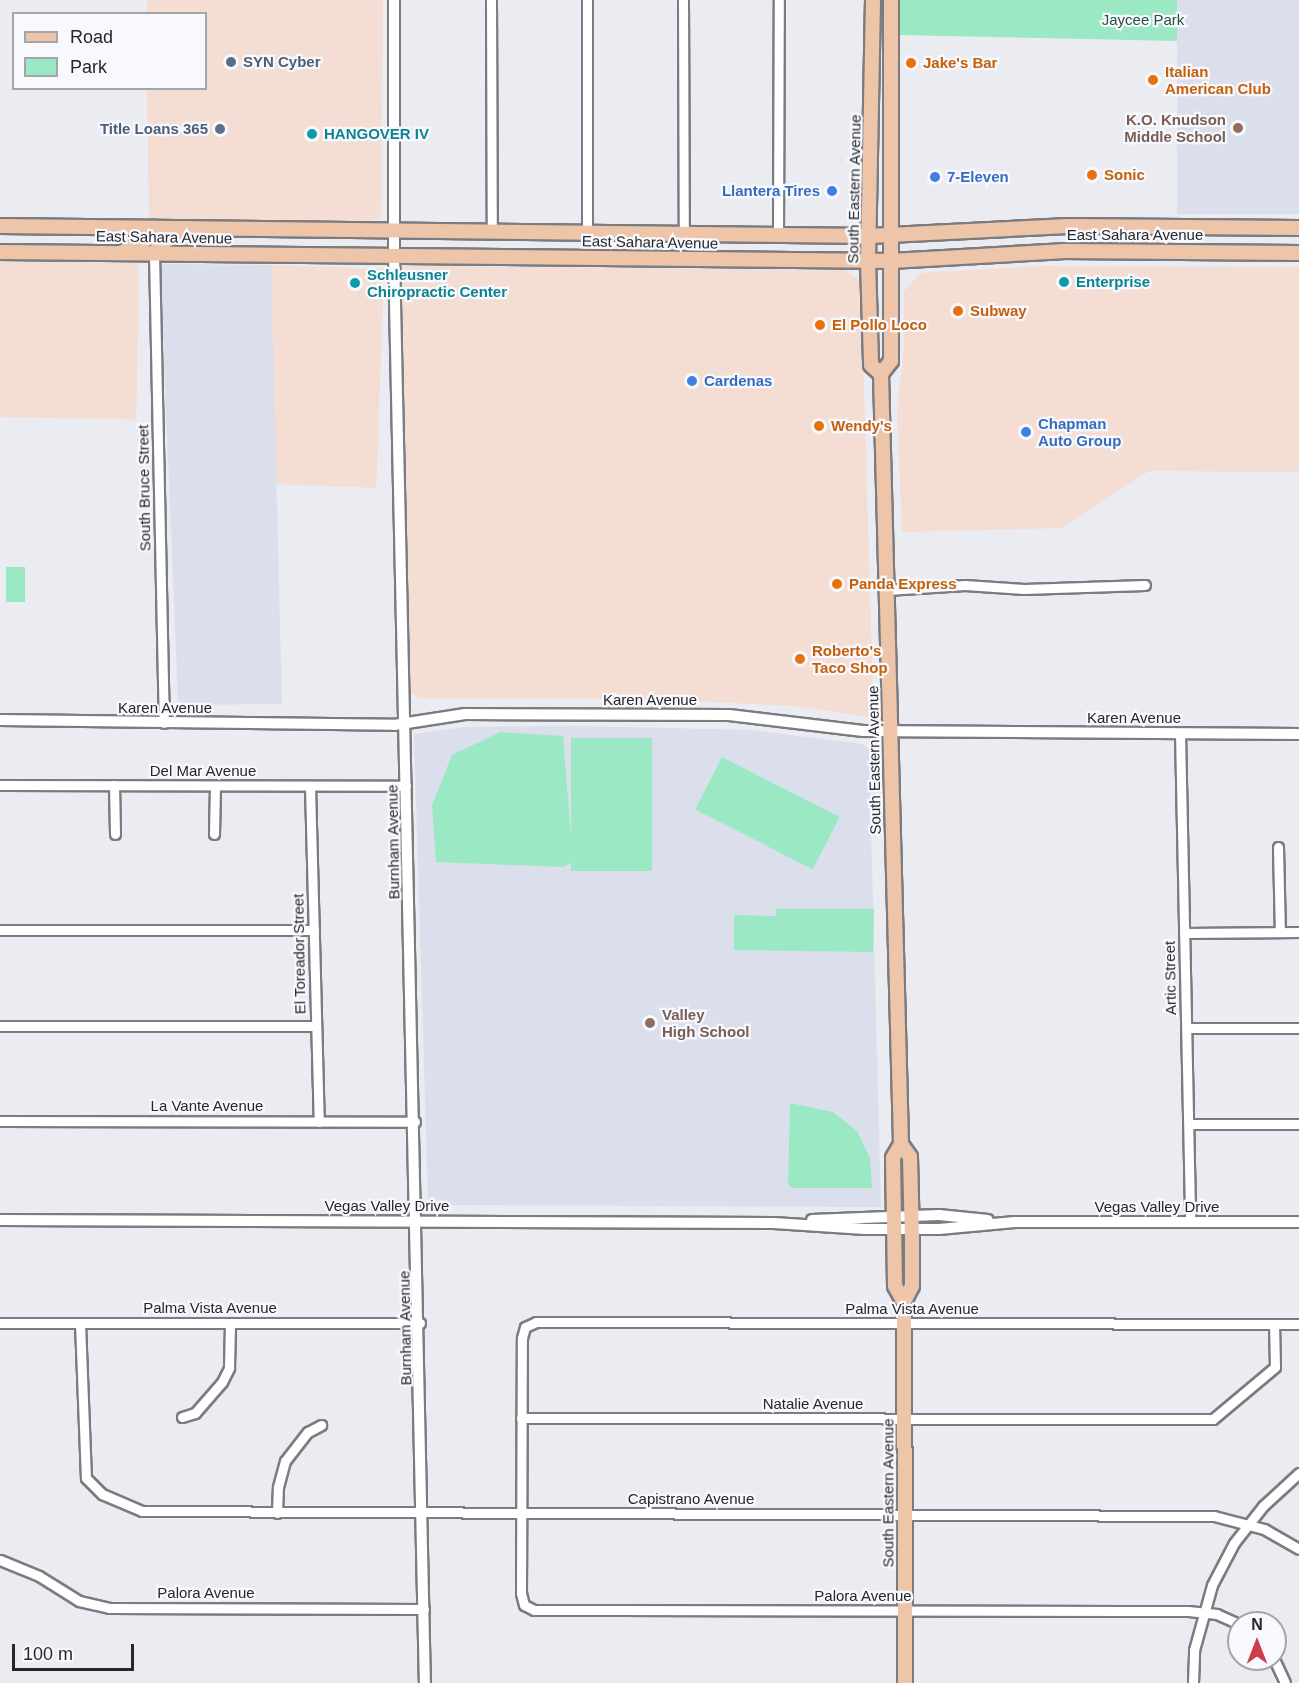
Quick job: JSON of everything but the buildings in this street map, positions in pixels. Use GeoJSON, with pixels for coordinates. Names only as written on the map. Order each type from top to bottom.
{"type":"FeatureCollection","features":[{"type":"Feature","properties":{"kind":"main road","name":"South Eastern Avenue"},"geometry":{"type":"LineString","coordinates":[[873,0],[868,261],[871,365],[881,374]]}},
{"type":"Feature","properties":{"kind":"main road"},"geometry":{"type":"LineString","coordinates":[[880,0],[882,40],[891,47]]}},
{"type":"Feature","properties":{"kind":"main road","name":"South Eastern Avenue"},"geometry":{"type":"LineString","coordinates":[[891,0],[891,361],[881,374],[901,1144],[893,1158],[895,1286],[904,1302]]}},
{"type":"Feature","properties":{"kind":"main road","name":"East Sahara Avenue"},"geometry":{"type":"LineString","coordinates":[[0,226],[869,236],[1115,226],[1299,228]]}},
{"type":"Feature","properties":{"kind":"main road"},"geometry":{"type":"LineString","coordinates":[[1108,251],[1115,226]]}},
{"type":"Feature","properties":{"kind":"main road"},"geometry":{"type":"LineString","coordinates":[[121,254],[147,239],[155,228]]}},
{"type":"Feature","properties":{"kind":"main road"},"geometry":{"type":"LineString","coordinates":[[154,253],[187,228]]}},
{"type":"Feature","properties":{"kind":"main road"},"geometry":{"type":"LineString","coordinates":[[632,233],[632,258]]}},
{"type":"Feature","properties":{"kind":"main road","name":"East Sahara Avenue"},"geometry":{"type":"LineString","coordinates":[[0,252],[868,261],[1108,251],[1299,253]]}},
{"type":"Feature","properties":{"kind":"main road","name":"South Eastern Avenue"},"geometry":{"type":"LineString","coordinates":[[901,1144],[910,1157],[912,1286],[904,1302],[905,1683]]}},
{"type":"Feature","properties":{"kind":"street","name":"Burnham Avenue"},"geometry":{"type":"LineString","coordinates":[[394,0],[394,256],[407,721],[406,786],[420,1323],[425,1683]]}},
{"type":"Feature","properties":{"kind":"street"},"geometry":{"type":"LineString","coordinates":[[491,0],[492,231]]}},
{"type":"Feature","properties":{"kind":"street"},"geometry":{"type":"LineString","coordinates":[[587,0],[587,232]]}},
{"type":"Feature","properties":{"kind":"street"},"geometry":{"type":"LineString","coordinates":[[683,0],[684,234]]}},
{"type":"Feature","properties":{"kind":"street"},"geometry":{"type":"LineString","coordinates":[[778,235],[779,0]]}},
{"type":"Feature","properties":{"kind":"street","name":"South Bruce Street"},"geometry":{"type":"LineString","coordinates":[[154,253],[164,723]]}},
{"type":"Feature","properties":{"kind":"street"},"geometry":{"type":"LineString","coordinates":[[887,590],[965,585],[1024,589],[1145,585]]}},
{"type":"Feature","properties":{"kind":"street","name":"Karen Avenue"},"geometry":{"type":"LineString","coordinates":[[0,720],[394,724],[465,714],[729,715],[890,731],[1299,734]]}},
{"type":"Feature","properties":{"kind":"street","name":"Artic Street"},"geometry":{"type":"LineString","coordinates":[[1180,733],[1190,1222]]}},
{"type":"Feature","properties":{"kind":"street","name":"Del Mar Avenue"},"geometry":{"type":"LineString","coordinates":[[0,785],[406,786]]}},
{"type":"Feature","properties":{"kind":"street"},"geometry":{"type":"LineString","coordinates":[[114,785],[115,834]]}},
{"type":"Feature","properties":{"kind":"street"},"geometry":{"type":"LineString","coordinates":[[214,834],[215,786]]}},
{"type":"Feature","properties":{"kind":"street","name":"El Toreador Street"},"geometry":{"type":"LineString","coordinates":[[310,786],[319,1122]]}},
{"type":"Feature","properties":{"kind":"street"},"geometry":{"type":"LineString","coordinates":[[1278,848],[1280,932]]}},
{"type":"Feature","properties":{"kind":"street"},"geometry":{"type":"LineString","coordinates":[[0,930],[314,930]]}},
{"type":"Feature","properties":{"kind":"street"},"geometry":{"type":"LineString","coordinates":[[1185,933],[1299,932]]}},
{"type":"Feature","properties":{"kind":"street"},"geometry":{"type":"LineString","coordinates":[[0,1026],[316,1026]]}},
{"type":"Feature","properties":{"kind":"street"},"geometry":{"type":"LineString","coordinates":[[1186,1028],[1299,1028]]}},
{"type":"Feature","properties":{"kind":"street","name":"La Vante Avenue"},"geometry":{"type":"LineString","coordinates":[[0,1121],[415,1122]]}},
{"type":"Feature","properties":{"kind":"street"},"geometry":{"type":"LineString","coordinates":[[1189,1124],[1299,1124]]}},
{"type":"Feature","properties":{"kind":"street","name":"Vegas Valley Drive"},"geometry":{"type":"LineString","coordinates":[[0,1220],[774,1223],[1299,1222]]}},
{"type":"Feature","properties":{"kind":"street","name":"Palma Vista Avenue"},"geometry":{"type":"LineString","coordinates":[[521,1418],[522,1338],[525,1327],[536,1322],[1299,1324]]}},
{"type":"Feature","properties":{"kind":"street","name":"Palma Vista Avenue"},"geometry":{"type":"LineString","coordinates":[[0,1323],[420,1323]]}},
{"type":"Feature","properties":{"kind":"street","name":"Capistrano Avenue"},"geometry":{"type":"LineString","coordinates":[[80,1323],[86,1478],[102,1494],[142,1511],[1214,1516],[1248,1525],[1299,1548]]}},
{"type":"Feature","properties":{"kind":"street"},"geometry":{"type":"LineString","coordinates":[[182,1417],[195,1413],[222,1382],[229,1368],[230,1323]]}},
{"type":"Feature","properties":{"kind":"street","name":"Natalie Avenue"},"geometry":{"type":"LineString","coordinates":[[521,1418],[1213,1419],[1275,1366],[1275,1324]]}},
{"type":"Feature","properties":{"kind":"street"},"geometry":{"type":"LineString","coordinates":[[521,1418],[521,1514]]}},
{"type":"Feature","properties":{"kind":"street"},"geometry":{"type":"LineString","coordinates":[[277,1513],[278,1487],[285,1461],[308,1432],[321,1425]]}},
{"type":"Feature","properties":{"kind":"street"},"geometry":{"type":"LineString","coordinates":[[1193,1683],[1194,1650],[1212,1585],[1248,1525],[1299,1473]]}},
{"type":"Feature","properties":{"kind":"street","name":"Palora Avenue"},"geometry":{"type":"LineString","coordinates":[[521,1514],[524,1605],[534,1610],[1203,1613],[1227,1620]]}},
{"type":"Feature","properties":{"kind":"street","name":"Palora Avenue"},"geometry":{"type":"LineString","coordinates":[[0,1560],[39,1576],[79,1601],[109,1608],[424,1609]]}},
{"type":"Feature","properties":{"kind":"shaded area"},"geometry":{"type":"Polygon","coordinates":[[[147,0],[383,0],[381,217],[370,221],[149,219],[147,90],[207,90],[207,12],[147,12],[147,0]]]}},
{"type":"Feature","properties":{"kind":"shaded area","name":"K.O. Knudson Middle School"},"geometry":{"type":"Polygon","coordinates":[[[1177,0],[1299,0],[1299,214],[1177,214],[1177,0]]]}},
{"type":"Feature","properties":{"kind":"shaded area"},"geometry":{"type":"Polygon","coordinates":[[[0,261],[139,263],[136,419],[0,417],[0,261]]]}},
{"type":"Feature","properties":{"kind":"shaded area"},"geometry":{"type":"Polygon","coordinates":[[[160,264],[271,265],[282,704],[185,705],[178,701],[160,264]]]}},
{"type":"Feature","properties":{"kind":"shaded area"},"geometry":{"type":"Polygon","coordinates":[[[271,265],[384,269],[376,488],[263,484],[271,265]]]}},
{"type":"Feature","properties":{"kind":"shaded area"},"geometry":{"type":"Polygon","coordinates":[[[401,266],[844,270],[857,278],[861,285],[873,697],[870,717],[794,706],[643,699],[420,698],[411,693],[401,266]]]}},
{"type":"Feature","properties":{"kind":"shaded area"},"geometry":{"type":"Polygon","coordinates":[[[1037,266],[1299,267],[1299,472],[1149,471],[1063,528],[902,532],[897,411],[904,348],[904,291],[920,273],[1037,266]]]}},
{"type":"Feature","properties":{"kind":"shaded area","name":"Valley High School"},"geometry":{"type":"Polygon","coordinates":[[[577,726],[753,730],[862,744],[869,749],[881,1207],[433,1205],[428,1199],[414,734],[464,727],[577,726]]]}},
{"type":"Feature","properties":{"kind":"green space","name":"Jaycee Park"},"geometry":{"type":"Polygon","coordinates":[[[899,0],[1177,0],[1177,41],[899,35],[899,0]]]}},
{"type":"Feature","properties":{"kind":"green space"},"geometry":{"type":"Polygon","coordinates":[[[6,567],[25,567],[25,602],[6,602],[6,567]]]}},
{"type":"Feature","properties":{"kind":"green space"},"geometry":{"type":"Polygon","coordinates":[[[500,732],[563,736],[573,861],[564,867],[436,862],[432,805],[452,755],[500,732]]]}},
{"type":"Feature","properties":{"kind":"green space"},"geometry":{"type":"Polygon","coordinates":[[[571,738],[652,738],[652,871],[571,871],[571,738]]]}},
{"type":"Feature","properties":{"kind":"green space"},"geometry":{"type":"Polygon","coordinates":[[[722,757],[840,817],[813,869],[695,810],[722,757]]]}},
{"type":"Feature","properties":{"kind":"green space"},"geometry":{"type":"Polygon","coordinates":[[[776,909],[874,909],[873,952],[734,950],[734,915],[776,916],[776,909]]]}},
{"type":"Feature","properties":{"kind":"green space"},"geometry":{"type":"Polygon","coordinates":[[[790,1103],[833,1112],[857,1131],[870,1158],[872,1188],[792,1188],[788,1184],[790,1103]]]}},
{"type":"Feature","properties":{"kind":"place","name":"SYN Cyber"},"geometry":{"type":"Point","coordinates":[231,62]}},
{"type":"Feature","properties":{"kind":"place","name":"Jake's Bar"},"geometry":{"type":"Point","coordinates":[911,63]}},
{"type":"Feature","properties":{"kind":"place","name":"Italian American Club"},"geometry":{"type":"Point","coordinates":[1153,80]}},
{"type":"Feature","properties":{"kind":"place","name":"K.O. Knudson Middle School"},"geometry":{"type":"Point","coordinates":[1238,128]}},
{"type":"Feature","properties":{"kind":"place","name":"Title Loans 365"},"geometry":{"type":"Point","coordinates":[220,129]}},
{"type":"Feature","properties":{"kind":"place","name":"HANGOVER IV"},"geometry":{"type":"Point","coordinates":[312,134]}},
{"type":"Feature","properties":{"kind":"place","name":"Sonic"},"geometry":{"type":"Point","coordinates":[1092,175]}},
{"type":"Feature","properties":{"kind":"place","name":"7-Eleven"},"geometry":{"type":"Point","coordinates":[935,177]}},
{"type":"Feature","properties":{"kind":"place","name":"Llantera Tires"},"geometry":{"type":"Point","coordinates":[832,191]}},
{"type":"Feature","properties":{"kind":"place","name":"Enterprise"},"geometry":{"type":"Point","coordinates":[1064,282]}},
{"type":"Feature","properties":{"kind":"place","name":"Schleusner Chiropractic Center"},"geometry":{"type":"Point","coordinates":[355,283]}},
{"type":"Feature","properties":{"kind":"place","name":"Subway"},"geometry":{"type":"Point","coordinates":[958,311]}},
{"type":"Feature","properties":{"kind":"place","name":"El Pollo Loco"},"geometry":{"type":"Point","coordinates":[820,325]}},
{"type":"Feature","properties":{"kind":"place","name":"Cardenas"},"geometry":{"type":"Point","coordinates":[692,381]}},
{"type":"Feature","properties":{"kind":"place","name":"Wendy's"},"geometry":{"type":"Point","coordinates":[819,426]}},
{"type":"Feature","properties":{"kind":"place","name":"Chapman Auto Group"},"geometry":{"type":"Point","coordinates":[1026,432]}},
{"type":"Feature","properties":{"kind":"place","name":"Panda Express"},"geometry":{"type":"Point","coordinates":[837,584]}},
{"type":"Feature","properties":{"kind":"place","name":"Roberto's Taco Shop"},"geometry":{"type":"Point","coordinates":[800,659]}},
{"type":"Feature","properties":{"kind":"place","name":"Valley High School"},"geometry":{"type":"Point","coordinates":[650,1023]}}]}
